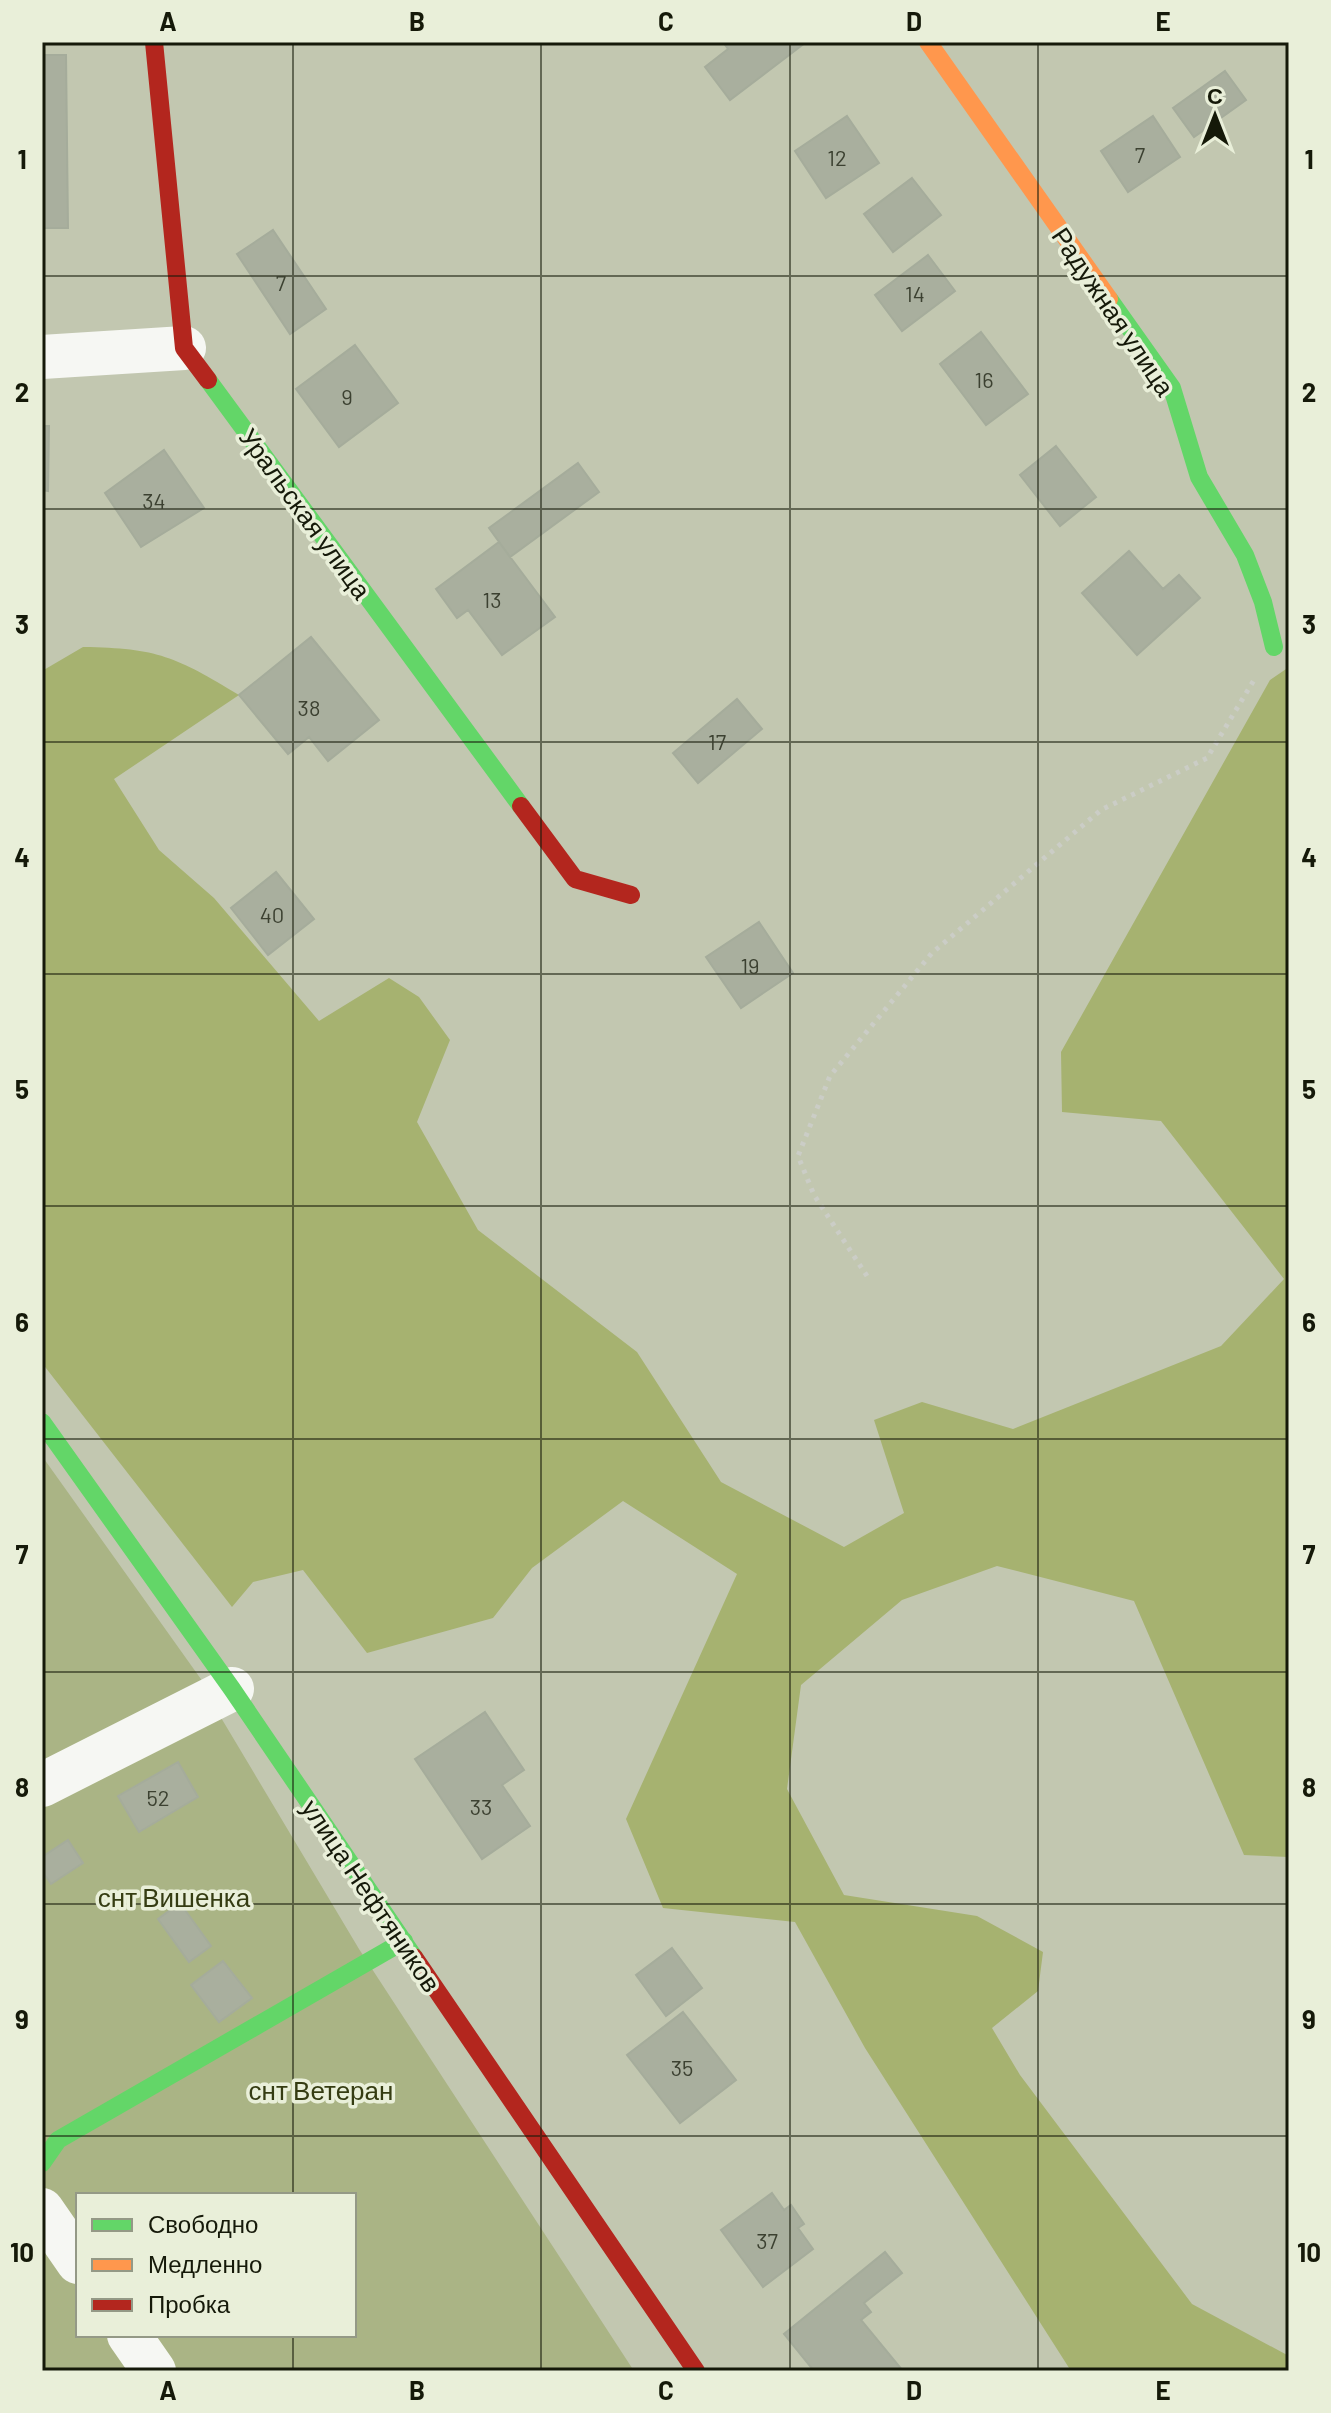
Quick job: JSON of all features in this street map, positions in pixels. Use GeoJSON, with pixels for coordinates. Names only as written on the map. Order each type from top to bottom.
{"type":"FeatureCollection","features":[{"type":"Feature","properties":{"kind":"street"},"geometry":{"type":"LineString","coordinates":[[42,357],[184,348],[154,42]]}},
{"type":"Feature","properties":{"kind":"street","name":"Радужная улица"},"geometry":{"type":"LineString","coordinates":[[928,42],[1172,388],[1199,477],[1245,555],[1263,602],[1274,647]]}},
{"type":"Feature","properties":{"kind":"street","name":"Уральская улица"},"geometry":{"type":"LineString","coordinates":[[184,348],[575,879],[631,895]]}},
{"type":"Feature","properties":{"kind":"street","name":"улица Нефтяников"},"geometry":{"type":"LineString","coordinates":[[42,1422],[232,1689],[696,2371]]}},
{"type":"Feature","properties":{"kind":"street"},"geometry":{"type":"LineString","coordinates":[[42,1785],[232,1689]]}},
{"type":"Feature","properties":{"kind":"street"},"geometry":{"type":"LineString","coordinates":[[42,2163],[58,2140],[404,1941]]}},
{"type":"Feature","properties":{"kind":"street"},"geometry":{"type":"LineString","coordinates":[[42,2210],[76,2259]]}},
{"type":"Feature","properties":{"kind":"street"},"geometry":{"type":"LineString","coordinates":[[130,2337],[154,2371]]}},
{"type":"Feature","properties":{"kind":"path"},"geometry":{"type":"LineString","coordinates":[[867,1276],[814,1195],[798,1156],[830,1076],[932,953],[1077,830],[1101,810],[1207,758],[1274,647]]}},
{"type":"Feature","properties":{"kind":"green space"},"geometry":{"type":"Polygon","coordinates":[[[83,647],[130,650],[166,657],[239,695],[114,779],[159,850],[214,898],[319,1021],[389,978],[419,997],[450,1040],[417,1122],[478,1230],[637,1352],[721,1482],[844,1547],[904,1513],[874,1420],[922,1402],[1013,1429],[1221,1346],[1284,1279],[1161,1121],[1062,1112],[1061,1052],[1270,680],[1289,667],[1289,1857],[1244,1855],[1134,1601],[997,1566],[902,1600],[801,1685],[787,1789],[844,1895],[977,1916],[1043,1952],[1038,1991],[992,2028],[1020,2075],[1192,2304],[1289,2356],[1289,2371],[1071,2371],[865,2048],[795,1922],[663,1908],[626,1819],[737,1574],[623,1501],[532,1568],[493,1618],[367,1653],[303,1570],[253,1582],[232,1607],[42,1363],[42,671],[83,647]]]}},
{"type":"Feature","properties":{"kind":"green space"},"geometry":{"type":"Polygon","coordinates":[[[42,1456],[208,1689],[42,1764],[42,1456]]]}},
{"type":"Feature","properties":{"kind":"green space","name":"снт Ветеран"},"geometry":{"type":"Polygon","coordinates":[[[220,1716],[359,1949],[634,2371],[42,2371],[42,1798],[220,1716]]]}},
{"type":"Feature","properties":{"kind":"building"},"geometry":{"type":"Polygon","coordinates":[[[42,42],[44,55],[66,55],[68,228],[42,228],[42,42]]]}},
{"type":"Feature","properties":{"kind":"building"},"geometry":{"type":"Polygon","coordinates":[[[723,42],[805,43],[730,100],[705,67],[728,49],[723,42]]]}},
{"type":"Feature","properties":{"kind":"building"},"geometry":{"type":"Polygon","coordinates":[[[1225,71],[1246,100],[1194,137],[1173,108],[1225,71]]]}},
{"type":"Feature","properties":{"kind":"building"},"geometry":{"type":"Polygon","coordinates":[[[847,116],[879,163],[826,198],[795,151],[847,116]]]}},
{"type":"Feature","properties":{"kind":"building"},"geometry":{"type":"Polygon","coordinates":[[[1153,116],[1180,157],[1128,192],[1101,151],[1153,116]]]}},
{"type":"Feature","properties":{"kind":"building"},"geometry":{"type":"Polygon","coordinates":[[[912,178],[941,215],[893,252],[864,214],[912,178]]]}},
{"type":"Feature","properties":{"kind":"building"},"geometry":{"type":"Polygon","coordinates":[[[273,230],[326,309],[290,334],[237,254],[273,230]]]}},
{"type":"Feature","properties":{"kind":"building"},"geometry":{"type":"Polygon","coordinates":[[[928,255],[955,291],[902,331],[875,295],[928,255]]]}},
{"type":"Feature","properties":{"kind":"building"},"geometry":{"type":"Polygon","coordinates":[[[981,332],[1028,394],[986,425],[940,364],[981,332]]]}},
{"type":"Feature","properties":{"kind":"building"},"geometry":{"type":"Polygon","coordinates":[[[355,345],[398,403],[339,447],[296,389],[355,345]]]}},
{"type":"Feature","properties":{"kind":"building"},"geometry":{"type":"Polygon","coordinates":[[[42,426],[49,426],[48,491],[42,490],[42,426]]]}},
{"type":"Feature","properties":{"kind":"building"},"geometry":{"type":"Polygon","coordinates":[[[1056,446],[1096,497],[1060,526],[1020,475],[1056,446]]]}},
{"type":"Feature","properties":{"kind":"building"},"geometry":{"type":"Polygon","coordinates":[[[164,450],[204,508],[141,547],[105,493],[164,450]]]}},
{"type":"Feature","properties":{"kind":"building"},"geometry":{"type":"Polygon","coordinates":[[[578,463],[599,492],[510,557],[489,528],[578,463]]]}},
{"type":"Feature","properties":{"kind":"building"},"geometry":{"type":"Polygon","coordinates":[[[499,542],[555,617],[502,655],[468,610],[457,618],[436,589],[499,542]]]}},
{"type":"Feature","properties":{"kind":"building"},"geometry":{"type":"Polygon","coordinates":[[[1129,551],[1163,589],[1179,575],[1200,598],[1137,655],[1082,593],[1129,551]]]}},
{"type":"Feature","properties":{"kind":"building"},"geometry":{"type":"Polygon","coordinates":[[[311,637],[379,720],[328,761],[309,737],[288,754],[239,695],[311,637]]]}},
{"type":"Feature","properties":{"kind":"building"},"geometry":{"type":"Polygon","coordinates":[[[737,699],[762,729],[698,783],[673,753],[737,699]]]}},
{"type":"Feature","properties":{"kind":"building"},"geometry":{"type":"Polygon","coordinates":[[[276,872],[314,919],[268,955],[231,908],[276,872]]]}},
{"type":"Feature","properties":{"kind":"building"},"geometry":{"type":"Polygon","coordinates":[[[759,922],[793,973],[741,1008],[706,957],[759,922]]]}},
{"type":"Feature","properties":{"kind":"building"},"geometry":{"type":"Polygon","coordinates":[[[485,1712],[524,1770],[502,1785],[530,1826],[482,1859],[415,1759],[485,1712]]]}},
{"type":"Feature","properties":{"kind":"building"},"geometry":{"type":"Polygon","coordinates":[[[178,1762],[198,1797],[139,1832],[118,1796],[178,1762]]]}},
{"type":"Feature","properties":{"kind":"building"},"geometry":{"type":"Polygon","coordinates":[[[68,1840],[83,1863],[51,1884],[42,1871],[42,1857],[68,1840]]]}},
{"type":"Feature","properties":{"kind":"building"},"geometry":{"type":"Polygon","coordinates":[[[180,1903],[211,1946],[189,1962],[158,1919],[180,1903]]]}},
{"type":"Feature","properties":{"kind":"building"},"geometry":{"type":"Polygon","coordinates":[[[672,1948],[702,1988],[666,2016],[636,1975],[672,1948]]]}},
{"type":"Feature","properties":{"kind":"building"},"geometry":{"type":"Polygon","coordinates":[[[223,1961],[252,1998],[219,2022],[191,1985],[223,1961]]]}},
{"type":"Feature","properties":{"kind":"building"},"geometry":{"type":"Polygon","coordinates":[[[683,2012],[736,2080],[680,2123],[627,2055],[683,2012]]]}},
{"type":"Feature","properties":{"kind":"building"},"geometry":{"type":"Polygon","coordinates":[[[772,2193],[784,2210],[791,2205],[804,2224],[798,2228],[813,2249],[763,2287],[721,2230],[772,2193]]]}},
{"type":"Feature","properties":{"kind":"building"},"geometry":{"type":"Polygon","coordinates":[[[885,2252],[902,2273],[864,2303],[871,2312],[861,2320],[903,2371],[814,2371],[784,2334],[885,2252]]]}},
{"type":"Feature","properties":{"kind":"traffic: fast"},"geometry":{"type":"LineString","coordinates":[[1109,299],[1172,388],[1199,477],[1245,555],[1263,602],[1274,647]]}},
{"type":"Feature","properties":{"kind":"traffic: fast"},"geometry":{"type":"LineString","coordinates":[[208,380],[521,806]]}},
{"type":"Feature","properties":{"kind":"traffic: fast"},"geometry":{"type":"LineString","coordinates":[[42,1422],[232,1689],[414,1957]]}},
{"type":"Feature","properties":{"kind":"traffic: fast"},"geometry":{"type":"LineString","coordinates":[[42,2163],[58,2140],[404,1941]]}},
{"type":"Feature","properties":{"kind":"traffic: slow"},"geometry":{"type":"LineString","coordinates":[[928,42],[1109,299]]}},
{"type":"Feature","properties":{"kind":"traffic: jam"},"geometry":{"type":"LineString","coordinates":[[154,42],[184,348],[208,380]]}},
{"type":"Feature","properties":{"kind":"traffic: jam"},"geometry":{"type":"LineString","coordinates":[[521,806],[575,879],[631,895]]}},
{"type":"Feature","properties":{"kind":"traffic: jam"},"geometry":{"type":"LineString","coordinates":[[414,1957],[696,2371]]}},
{"type":"Feature","properties":{"kind":"park label","name":"снт Вишенка"},"geometry":{"type":"Point","coordinates":[174,1896]}}]}
